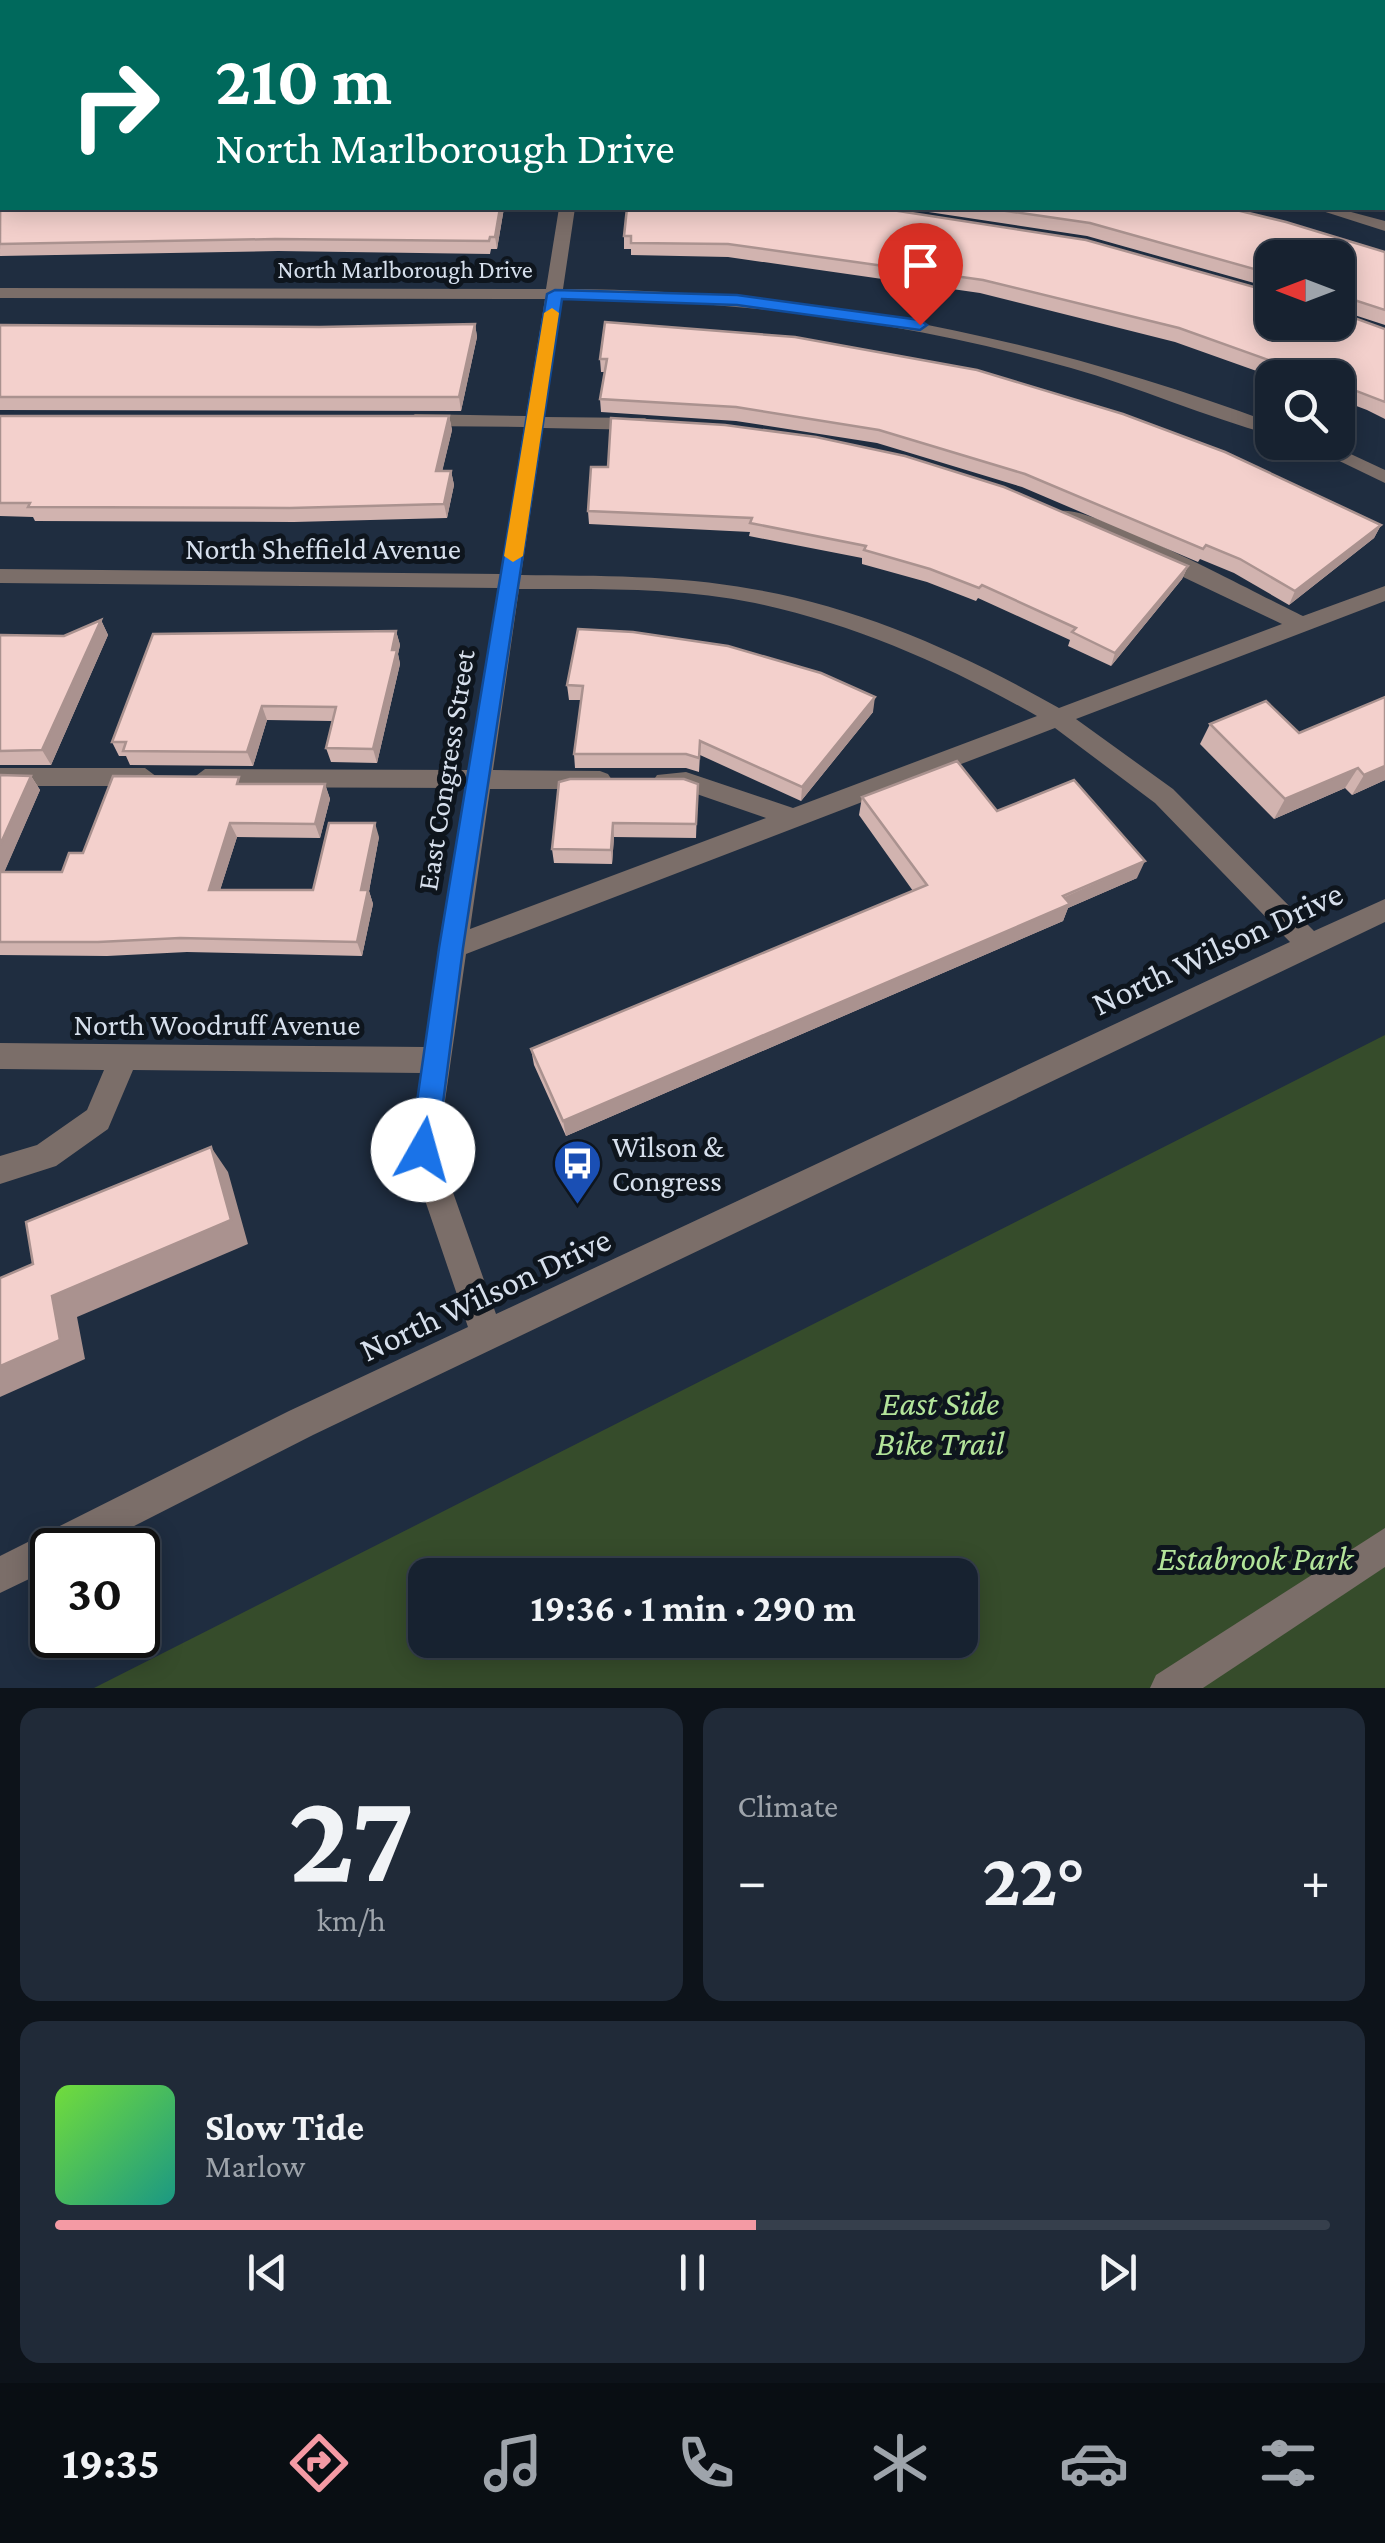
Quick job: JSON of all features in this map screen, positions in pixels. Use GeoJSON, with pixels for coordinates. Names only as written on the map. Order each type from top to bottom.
{"type":"FeatureCollection","features":[{"type":"Feature","properties":{"kind":"street","name":"East Congress Street"},"geometry":{"type":"LineString","coordinates":[[487,1335],[423,1150],[567,210]]}},
{"type":"Feature","properties":{"kind":"street"},"geometry":{"type":"LineString","coordinates":[[1328,210],[1385,226]]}},
{"type":"Feature","properties":{"kind":"street","name":"North Marlborough Drive"},"geometry":{"type":"LineString","coordinates":[[0,293],[555,294],[737,300],[920,325],[1127,378],[1255,423]]}},
{"type":"Feature","properties":{"kind":"street"},"geometry":{"type":"LineString","coordinates":[[393,420],[671,425]]}},
{"type":"Feature","properties":{"kind":"street"},"geometry":{"type":"LineString","coordinates":[[1348,460],[1385,477]]}},
{"type":"Feature","properties":{"kind":"street"},"geometry":{"type":"LineString","coordinates":[[1041,504],[1124,538],[1303,624]]}},
{"type":"Feature","properties":{"kind":"street","name":"North Sheffield Avenue"},"geometry":{"type":"LineString","coordinates":[[0,576],[650,583],[754,596],[861,624],[974,670],[1058,718],[1164,796],[1310,945]]}},
{"type":"Feature","properties":{"kind":"street"},"geometry":{"type":"LineString","coordinates":[[451,948],[1385,593]]}},
{"type":"Feature","properties":{"kind":"street"},"geometry":{"type":"LineString","coordinates":[[0,777],[686,781],[796,819]]}},
{"type":"Feature","properties":{"kind":"street","name":"North Wilson Drive"},"geometry":{"type":"LineString","coordinates":[[0,1575],[301,1422],[1385,910]]}},
{"type":"Feature","properties":{"kind":"street","name":"North Woodruff Avenue"},"geometry":{"type":"LineString","coordinates":[[0,1056],[434,1060]]}},
{"type":"Feature","properties":{"kind":"street"},"geometry":{"type":"LineString","coordinates":[[0,1170],[45,1156],[98,1119],[124,1057]]}},
{"type":"Feature","properties":{"kind":"street"},"geometry":{"type":"LineString","coordinates":[[1170,1688],[1385,1546]]}},
{"type":"Feature","properties":{"kind":"green space","name":"East Side Bike Trail"},"geometry":{"type":"Polygon","coordinates":[[[1385,1035],[1385,1688],[94,1688],[160,1658],[160,1655],[1385,1035]]]}},
{"type":"Feature","properties":{"kind":"building"},"geometry":{"type":"Polygon","coordinates":[[[0,210],[500,210],[495,237],[489,241],[275,239],[0,244],[0,210]]]}},
{"type":"Feature","properties":{"kind":"building"},"geometry":{"type":"Polygon","coordinates":[[[627,210],[892,210],[1086,240],[1255,287],[1255,340],[1355,340],[1355,318],[1385,329],[1385,402],[1355,391],[1355,360],[1269,360],[1179,328],[983,280],[728,244],[631,243],[631,236],[624,236],[627,210]]]}},
{"type":"Feature","properties":{"kind":"building"},"geometry":{"type":"Polygon","coordinates":[[[1000,210],[1236,210],[1345,240],[1255,240],[1255,269],[1090,223],[1000,210]]]}},
{"type":"Feature","properties":{"kind":"building"},"geometry":{"type":"Polygon","coordinates":[[[1355,243],[1385,252],[1385,310],[1355,300],[1355,243]]]}},
{"type":"Feature","properties":{"kind":"building"},"geometry":{"type":"Polygon","coordinates":[[[605,322],[795,337],[977,370],[1123,414],[1225,452],[1381,525],[1295,591],[1240,559],[1206,545],[1203,549],[1025,474],[879,430],[736,407],[600,399],[607,359],[600,359],[605,322]]]}},
{"type":"Feature","properties":{"kind":"building"},"geometry":{"type":"Polygon","coordinates":[[[475,324],[459,397],[0,397],[0,325],[475,324]]]}},
{"type":"Feature","properties":{"kind":"building"},"geometry":{"type":"Polygon","coordinates":[[[0,416],[449,416],[436,471],[451,471],[444,504],[28,507],[30,503],[0,503],[0,416]]]}},
{"type":"Feature","properties":{"kind":"building"},"geometry":{"type":"Polygon","coordinates":[[[611,418],[725,425],[816,437],[905,456],[1004,487],[1188,566],[1115,653],[1072,632],[1076,628],[982,585],[979,588],[864,550],[866,546],[750,523],[752,518],[588,511],[591,467],[608,467],[611,418]]]}},
{"type":"Feature","properties":{"kind":"building"},"geometry":{"type":"Polygon","coordinates":[[[101,620],[42,750],[0,751],[0,635],[64,636],[101,620]]]}},
{"type":"Feature","properties":{"kind":"building"},"geometry":{"type":"Polygon","coordinates":[[[578,629],[633,632],[728,646],[821,673],[875,697],[802,787],[700,741],[699,758],[686,754],[574,754],[583,686],[567,685],[578,629]]]}},
{"type":"Feature","properties":{"kind":"building"},"geometry":{"type":"Polygon","coordinates":[[[396,631],[392,650],[397,650],[373,749],[326,748],[336,707],[262,706],[247,752],[123,751],[126,742],[112,742],[153,634],[396,631]]]}},
{"type":"Feature","properties":{"kind":"building"},"geometry":{"type":"Polygon","coordinates":[[[1385,697],[1385,766],[1364,775],[1358,768],[1285,799],[1210,724],[1266,701],[1299,733],[1385,697]]]}},
{"type":"Feature","properties":{"kind":"building"},"geometry":{"type":"Polygon","coordinates":[[[957,761],[997,811],[1074,780],[1145,861],[1063,896],[1070,904],[563,1121],[531,1049],[927,885],[862,797],[957,761]]]}},
{"type":"Feature","properties":{"kind":"building"},"geometry":{"type":"Polygon","coordinates":[[[0,775],[31,776],[0,845],[0,775]]]}},
{"type":"Feature","properties":{"kind":"building"},"geometry":{"type":"Polygon","coordinates":[[[113,776],[239,777],[237,784],[325,784],[315,824],[230,823],[209,890],[313,890],[329,823],[375,823],[361,890],[368,890],[357,942],[180,938],[0,942],[0,872],[62,872],[69,853],[83,853],[113,776]]]}},
{"type":"Feature","properties":{"kind":"building"},"geometry":{"type":"Polygon","coordinates":[[[684,779],[698,784],[696,824],[613,823],[611,850],[552,849],[559,782],[684,779]]]}},
{"type":"Feature","properties":{"kind":"building"},"geometry":{"type":"Polygon","coordinates":[[[211,1147],[231,1220],[52,1296],[60,1340],[0,1366],[0,1278],[33,1264],[26,1222],[211,1147]]]}},
{"type":"Feature","properties":{"kind":"slow traffic"},"geometry":{"type":"LineString","coordinates":[[513,556],[552,313]]}},
{"type":"Feature","properties":{"kind":"place","name":"Wilson & Congress"},"geometry":{"type":"Point","coordinates":[577,1206]}},
{"type":"Feature","properties":{"kind":"route"},"geometry":{"type":"LineString","coordinates":[[423,1150],[451,948],[555,294],[737,300],[920,325]]}},
{"type":"Feature","properties":{"kind":"park label","name":"Estabrook Park"},"geometry":{"type":"Point","coordinates":[1255,1558]}}]}
